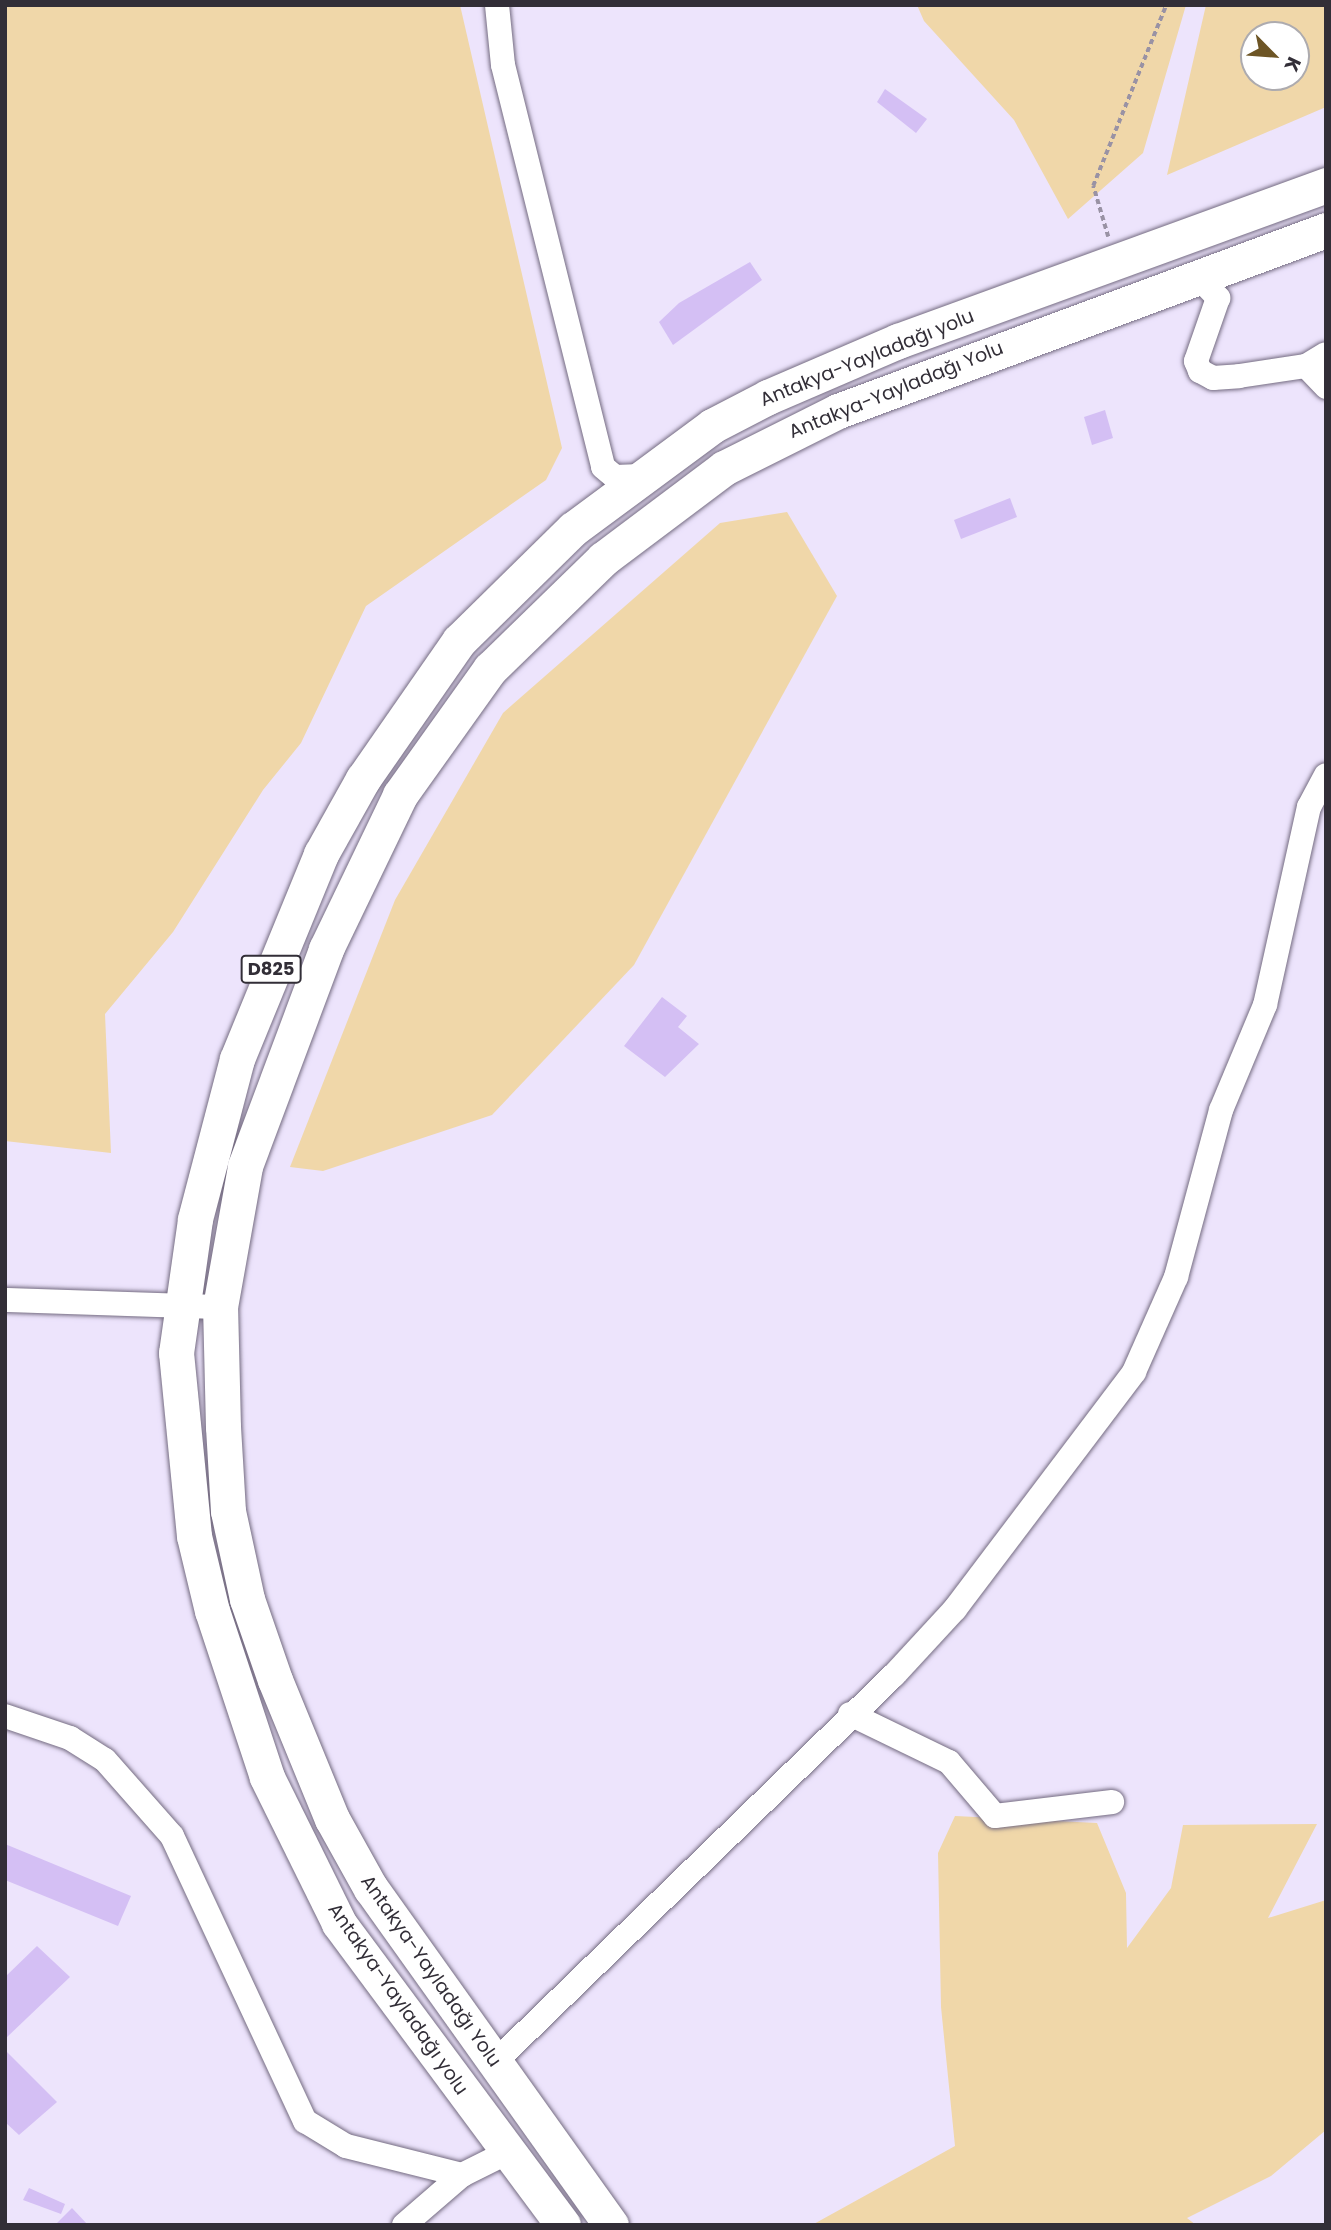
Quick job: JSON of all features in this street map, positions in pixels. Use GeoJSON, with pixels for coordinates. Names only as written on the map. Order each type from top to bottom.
{"type":"FeatureCollection","features":[{"type":"Feature","properties":{"kind":"highway","name":"Antakya-Yayladağı yolu"},"geometry":{"type":"LineString","coordinates":[[564,2225],[339,1923],[267,1777],[236,1693],[194,1536],[176,1353],[181,1305],[208,1158],[237,1059],[321,854],[404,714],[459,641],[511,584],[641,476],[712,426],[823,372],[1326,184]]}},
{"type":"Feature","properties":{"kind":"highway","name":"Antakya-Yayladağı Yolu"},"geometry":{"type":"LineString","coordinates":[[611,2225],[371,1889],[332,1819],[275,1680],[247,1598],[228,1511],[220,1307],[245,1166],[326,949],[400,795],[490,669],[603,559],[724,468],[912,380],[1326,230]]}},
{"type":"Feature","properties":{"kind":"street"},"geometry":{"type":"LineString","coordinates":[[497,5],[503,65],[603,467],[615,477],[641,476]]}},
{"type":"Feature","properties":{"kind":"street"},"geometry":{"type":"LineString","coordinates":[[1199,278],[1218,298],[1196,361],[1200,371],[1213,378],[1316,360],[1326,387]]}},
{"type":"Feature","properties":{"kind":"street"},"geometry":{"type":"LineString","coordinates":[[494,2063],[955,1609],[1135,1372],[1176,1277],[1222,1110],[1265,1005],[1309,807],[1326,775]]}},
{"type":"Feature","properties":{"kind":"street"},"geometry":{"type":"LineString","coordinates":[[5,1300],[220,1307]]}},
{"type":"Feature","properties":{"kind":"street"},"geometry":{"type":"LineString","coordinates":[[849,1714],[949,1762],[995,1816],[1112,1802]]}},
{"type":"Feature","properties":{"kind":"street"},"geometry":{"type":"LineString","coordinates":[[5,1716],[70,1738],[105,1760],[172,1836],[305,2121],[346,2146],[461,2175]]}},
{"type":"Feature","properties":{"kind":"street"},"geometry":{"type":"LineString","coordinates":[[404,2225],[461,2175],[508,2151]]}},
{"type":"Feature","properties":{"kind":"path"},"geometry":{"type":"LineString","coordinates":[[1101,230],[1093,186],[1166,5]]}},
{"type":"Feature","properties":{"kind":"shaded area"},"geometry":{"type":"Polygon","coordinates":[[[5,5],[460,5],[562,448],[546,480],[366,606],[301,743],[263,790],[173,932],[105,1014],[111,1153],[5,1141],[5,5]]]}},
{"type":"Feature","properties":{"kind":"shaded area"},"geometry":{"type":"Polygon","coordinates":[[[917,5],[1186,5],[1143,153],[1068,219],[1014,120],[924,21],[917,5]]]}},
{"type":"Feature","properties":{"kind":"shaded area"},"geometry":{"type":"Polygon","coordinates":[[[1206,5],[1326,5],[1326,107],[1167,175],[1206,5]]]}},
{"type":"Feature","properties":{"kind":"shaded area"},"geometry":{"type":"Polygon","coordinates":[[[787,512],[837,596],[634,965],[492,1115],[323,1171],[290,1167],[395,900],[503,713],[720,523],[787,512]]]}},
{"type":"Feature","properties":{"kind":"shaded area"},"geometry":{"type":"Polygon","coordinates":[[[955,1816],[1097,1823],[1126,1893],[1127,1948],[1171,1888],[1183,1825],[1317,1824],[1268,1918],[1326,1900],[1326,2130],[1271,2176],[1187,2218],[1196,2225],[812,2225],[955,2146],[941,2007],[938,1853],[955,1816]]]}},
{"type":"Feature","properties":{"kind":"building"},"geometry":{"type":"Polygon","coordinates":[[[885,89],[927,119],[916,133],[877,102],[885,89]]]}},
{"type":"Feature","properties":{"kind":"building"},"geometry":{"type":"Polygon","coordinates":[[[750,262],[762,280],[673,345],[659,322],[679,303],[750,262]]]}},
{"type":"Feature","properties":{"kind":"building"},"geometry":{"type":"Polygon","coordinates":[[[1105,410],[1113,438],[1092,445],[1084,417],[1105,410]]]}},
{"type":"Feature","properties":{"kind":"building"},"geometry":{"type":"Polygon","coordinates":[[[1010,498],[1017,517],[961,539],[954,520],[1010,498]]]}},
{"type":"Feature","properties":{"kind":"building"},"geometry":{"type":"Polygon","coordinates":[[[662,997],[687,1016],[678,1027],[699,1044],[665,1077],[624,1046],[662,997]]]}},
{"type":"Feature","properties":{"kind":"building"},"geometry":{"type":"Polygon","coordinates":[[[5,1844],[131,1896],[118,1926],[5,1880],[5,1844]]]}},
{"type":"Feature","properties":{"kind":"building"},"geometry":{"type":"Polygon","coordinates":[[[37,1946],[70,1977],[5,2039],[5,1977],[37,1946]]]}},
{"type":"Feature","properties":{"kind":"building"},"geometry":{"type":"Polygon","coordinates":[[[5,2050],[57,2102],[19,2135],[5,2122],[5,2050]]]}},
{"type":"Feature","properties":{"kind":"building"},"geometry":{"type":"Polygon","coordinates":[[[29,2188],[65,2204],[61,2214],[23,2200],[29,2188]]]}},
{"type":"Feature","properties":{"kind":"building"},"geometry":{"type":"Polygon","coordinates":[[[72,2208],[88,2225],[55,2225],[72,2208]]]}}]}
